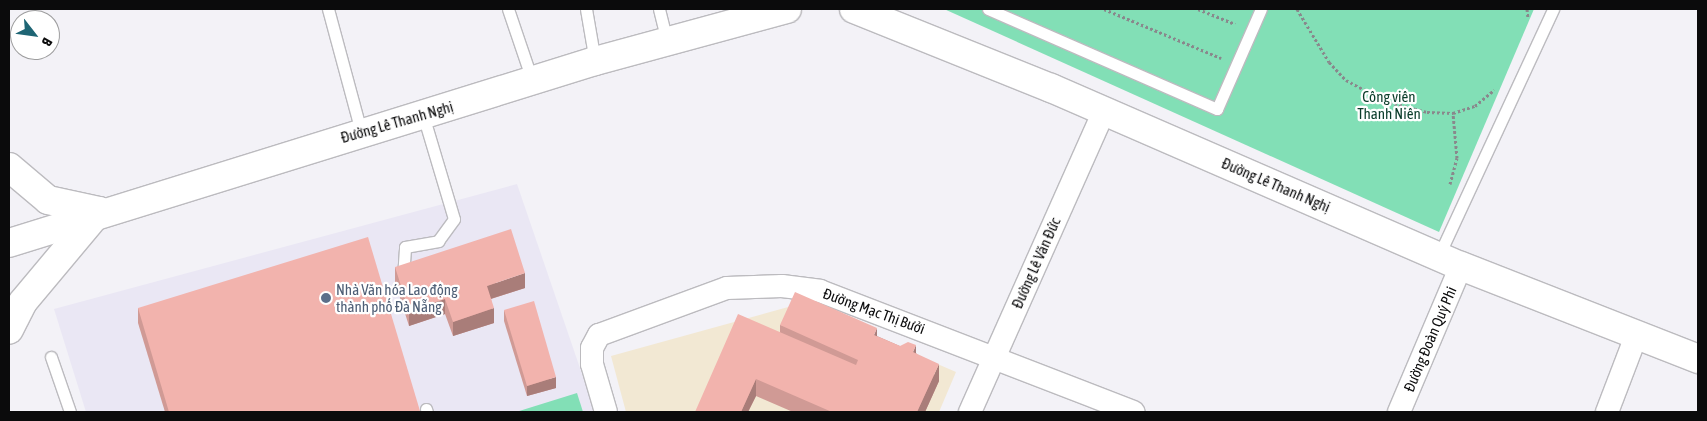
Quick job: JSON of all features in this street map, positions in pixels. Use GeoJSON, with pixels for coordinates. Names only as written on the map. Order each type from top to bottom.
{"type":"FeatureCollection","features":[{"type":"Feature","properties":{"kind":"main road","name":"Đường Lê Thanh Nghị"},"geometry":{"type":"LineString","coordinates":[[9,243],[99,211],[361,131],[424,115],[666,40],[732,16],[788,9]]}},
{"type":"Feature","properties":{"kind":"main road","name":"Đường Lê Thanh Nghị"},"geometry":{"type":"LineString","coordinates":[[854,9],[1450,260],[1636,336],[1698,359]]}},
{"type":"Feature","properties":{"kind":"main road"},"geometry":{"type":"LineString","coordinates":[[9,167],[48,200],[99,211],[23,302],[9,330]]}},
{"type":"Feature","properties":{"kind":"street","name":"Đường Lê Văn Đức"},"geometry":{"type":"LineString","coordinates":[[970,412],[1103,113]]}},
{"type":"Feature","properties":{"kind":"street","name":"Đường Đoàn Quý Phi"},"geometry":{"type":"LineString","coordinates":[[1399,412],[1450,260]]}},
{"type":"Feature","properties":{"kind":"street","name":"Đường Mạc Thị Bưởi"},"geometry":{"type":"LineString","coordinates":[[606,412],[592,364],[598,336],[726,288],[820,291],[995,356],[1133,412]]}},
{"type":"Feature","properties":{"kind":"street"},"geometry":{"type":"LineString","coordinates":[[1607,412],[1636,336]]}},
{"type":"Feature","properties":{"kind":"lane"},"geometry":{"type":"LineString","coordinates":[[328,9],[361,131]]}},
{"type":"Feature","properties":{"kind":"lane"},"geometry":{"type":"LineString","coordinates":[[508,9],[532,80]]}},
{"type":"Feature","properties":{"kind":"lane"},"geometry":{"type":"LineString","coordinates":[[586,9],[595,61]]}},
{"type":"Feature","properties":{"kind":"lane"},"geometry":{"type":"LineString","coordinates":[[658,9],[666,40]]}},
{"type":"Feature","properties":{"kind":"lane"},"geometry":{"type":"LineString","coordinates":[[988,9],[1217,109],[1261,9]]}},
{"type":"Feature","properties":{"kind":"lane"},"geometry":{"type":"LineString","coordinates":[[1450,260],[1553,9]]}},
{"type":"Feature","properties":{"kind":"lane"},"geometry":{"type":"LineString","coordinates":[[404,277],[405,247],[438,241],[454,219],[424,115]]}},
{"type":"Feature","properties":{"kind":"lane"},"geometry":{"type":"LineString","coordinates":[[51,357],[70,412]]}},
{"type":"Feature","properties":{"kind":"path"},"geometry":{"type":"LineString","coordinates":[[1104,9],[1237,65]]}},
{"type":"Feature","properties":{"kind":"path"},"geometry":{"type":"LineString","coordinates":[[1198,9],[1252,31]]}},
{"type":"Feature","properties":{"kind":"path"},"geometry":{"type":"LineString","coordinates":[[1297,9],[1329,62],[1352,84],[1385,101],[1427,112],[1453,113],[1475,106],[1498,84]]}},
{"type":"Feature","properties":{"kind":"path"},"geometry":{"type":"LineString","coordinates":[[1527,25],[1528,9]]}},
{"type":"Feature","properties":{"kind":"path"},"geometry":{"type":"LineString","coordinates":[[1448,188],[1457,158],[1453,113]]}},
{"type":"Feature","properties":{"kind":"shaded area","name":"Nhà Văn hóa Lao động thành phố Đà Nẵng"},"geometry":{"type":"Polygon","coordinates":[[[517,184],[595,412],[86,412],[54,309],[517,184]]]}},
{"type":"Feature","properties":{"kind":"shaded area"},"geometry":{"type":"Polygon","coordinates":[[[799,304],[956,372],[939,412],[626,412],[611,356],[799,304]]]}},
{"type":"Feature","properties":{"kind":"green space","name":"Công viên Thanh Niên"},"geometry":{"type":"Polygon","coordinates":[[[944,9],[1534,9],[1439,232],[944,9]]]}},
{"type":"Feature","properties":{"kind":"green space"},"geometry":{"type":"Polygon","coordinates":[[[577,393],[583,412],[516,412],[577,393]]]}},
{"type":"Feature","properties":{"kind":"building"},"geometry":{"type":"Polygon","coordinates":[[[511,229],[525,273],[487,286],[494,308],[453,322],[445,299],[409,311],[395,267],[511,229]]]}},
{"type":"Feature","properties":{"kind":"building"},"geometry":{"type":"Polygon","coordinates":[[[368,237],[420,411],[169,412],[138,308],[368,237]]]}},
{"type":"Feature","properties":{"kind":"building"},"geometry":{"type":"Polygon","coordinates":[[[795,292],[877,328],[874,335],[900,346],[908,342],[916,345],[913,352],[939,364],[917,412],[832,412],[756,379],[741,412],[695,412],[738,314],[856,365],[858,360],[780,325],[795,292]]]}},
{"type":"Feature","properties":{"kind":"building"},"geometry":{"type":"Polygon","coordinates":[[[534,301],[556,377],[527,386],[504,310],[534,301]]]}},
{"type":"Feature","properties":{"kind":"place","name":"Nhà Văn hóa Lao động thành phố Đà Nẵng"},"geometry":{"type":"Point","coordinates":[326,298]}}]}
